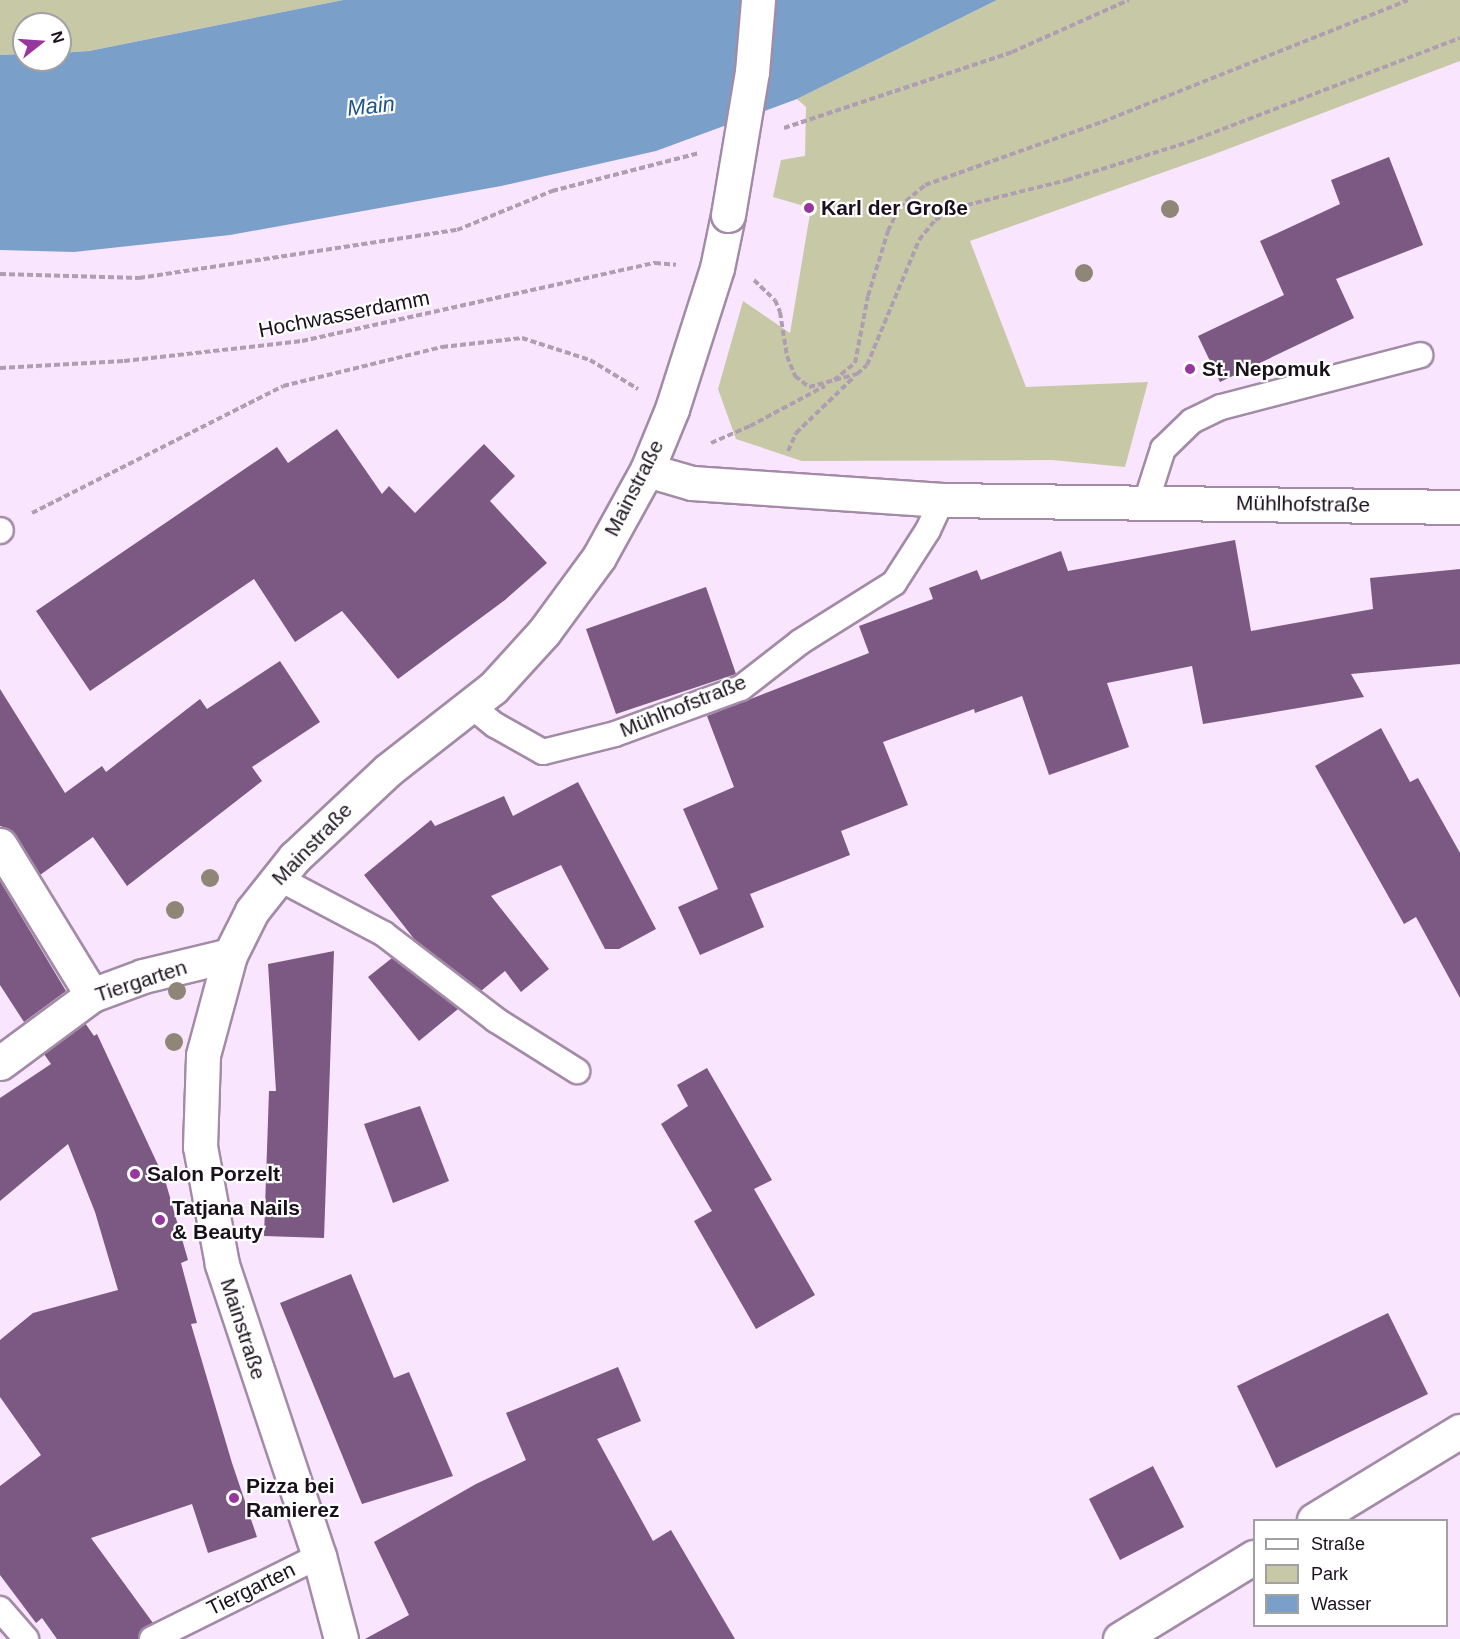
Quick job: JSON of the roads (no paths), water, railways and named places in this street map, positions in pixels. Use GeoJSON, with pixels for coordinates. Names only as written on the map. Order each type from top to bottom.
{"type":"FeatureCollection","features":[{"type":"Feature","properties":{"kind":"main road","name":"Mainstraße"},"geometry":{"type":"LineString","coordinates":[[341,1639],[318,1556],[222,1264],[200,1147],[203,1055],[230,955],[252,910],[294,858],[388,770],[493,688],[544,632],[599,557],[647,470],[672,409],[717,268],[752,72],[758,0]]}},
{"type":"Feature","properties":{"kind":"main road","name":"Mühlhofstraße"},"geometry":{"type":"LineString","coordinates":[[647,470],[692,483],[942,500],[1460,507]]}},
{"type":"Feature","properties":{"kind":"main road"},"geometry":{"type":"LineString","coordinates":[[0,845],[92,995]]}},
{"type":"Feature","properties":{"kind":"main road","name":"Tiergarten"},"geometry":{"type":"LineString","coordinates":[[0,1063],[92,995],[144,976],[230,955]]}},
{"type":"Feature","properties":{"kind":"main road"},"geometry":{"type":"LineString","coordinates":[[1317,1519],[1460,1431]]}},
{"type":"Feature","properties":{"kind":"main road"},"geometry":{"type":"LineString","coordinates":[[1120,1639],[1253,1558]]}},
{"type":"Feature","properties":{"kind":"lane"},"geometry":{"type":"LineString","coordinates":[[1146,502],[1163,449],[1192,421],[1221,407],[1420,355]]}},
{"type":"Feature","properties":{"kind":"lane","name":"Mühlhofstraße"},"geometry":{"type":"LineString","coordinates":[[470,705],[495,726],[543,752],[615,734],[741,688],[801,642],[894,583],[928,531],[942,500]]}},
{"type":"Feature","properties":{"kind":"lane"},"geometry":{"type":"LineString","coordinates":[[278,878],[384,934],[496,1020],[577,1071]]}},
{"type":"Feature","properties":{"kind":"lane","name":"Tiergarten"},"geometry":{"type":"LineString","coordinates":[[152,1639],[318,1556]]}},
{"type":"Feature","properties":{"kind":"lane"},"geometry":{"type":"LineString","coordinates":[[0,1609],[26,1639]]}},
{"type":"Feature","properties":{"kind":"water","name":"Main"},"geometry":{"type":"Polygon","coordinates":[[[343,0],[997,0],[797,99],[656,151],[501,186],[230,235],[74,252],[0,250],[0,55],[12,54],[12,72],[72,72],[72,52],[89,51],[343,0]]]}},
{"type":"Feature","properties":{"kind":"place","name":"Karl der Große"},"geometry":{"type":"Point","coordinates":[809,208]}},
{"type":"Feature","properties":{"kind":"place","name":"St. Nepomuk"},"geometry":{"type":"Point","coordinates":[1190,369]}},
{"type":"Feature","properties":{"kind":"place","name":"Salon Porzelt"},"geometry":{"type":"Point","coordinates":[135,1174]}},
{"type":"Feature","properties":{"kind":"place","name":"Tatjana Nails & Beauty"},"geometry":{"type":"Point","coordinates":[160,1220]}},
{"type":"Feature","properties":{"kind":"place","name":"Pizza bei Ramierez"},"geometry":{"type":"Point","coordinates":[234,1498]}}]}
